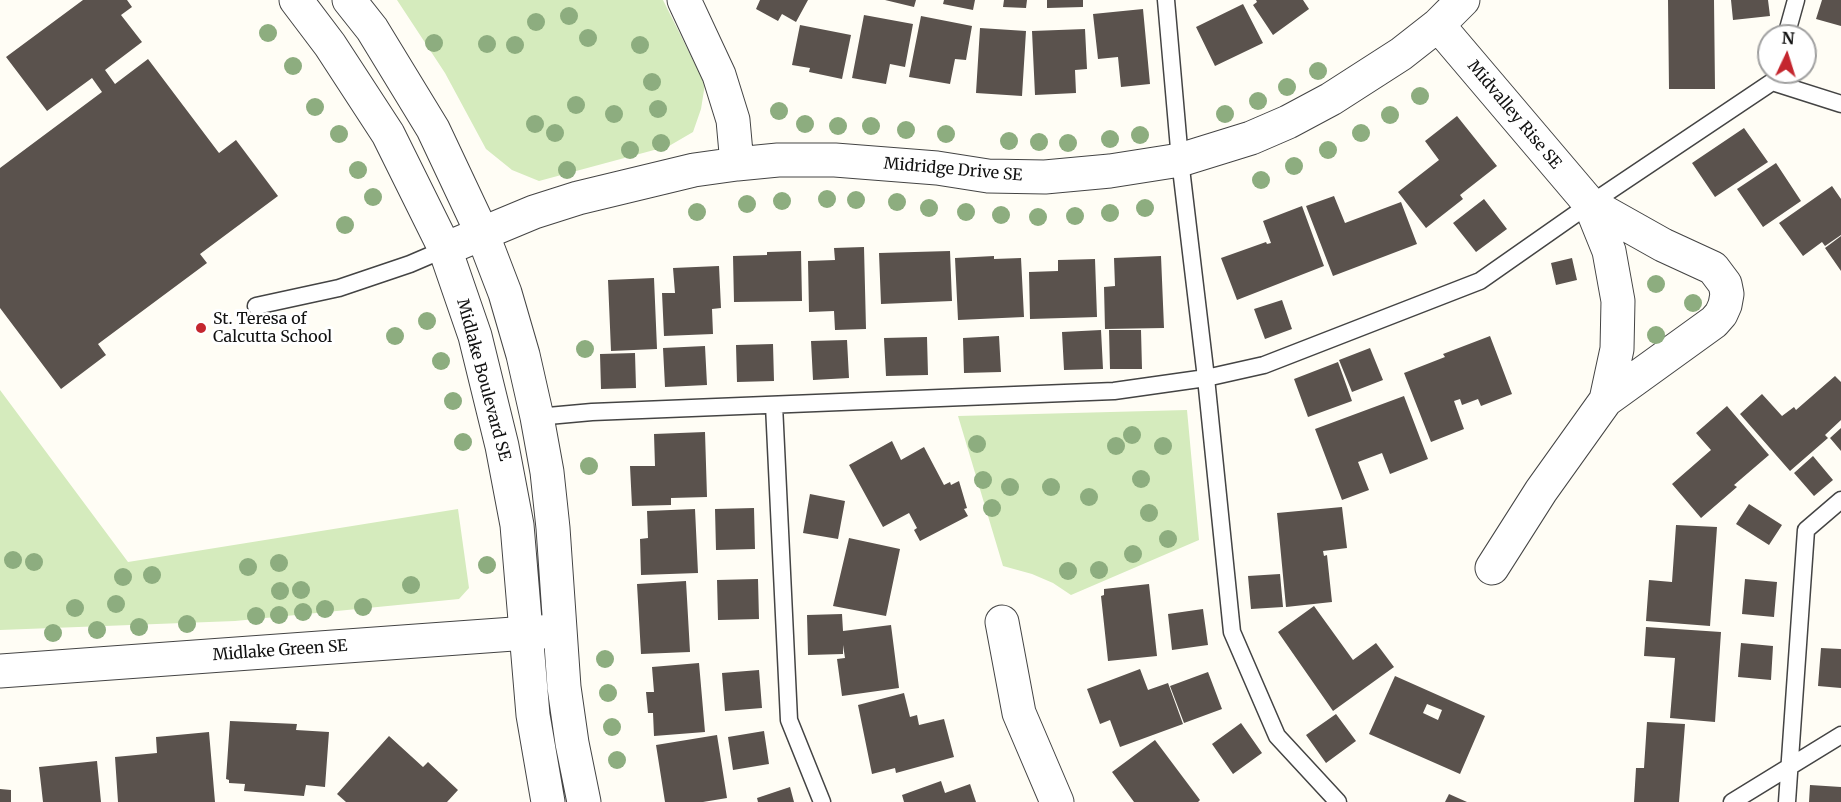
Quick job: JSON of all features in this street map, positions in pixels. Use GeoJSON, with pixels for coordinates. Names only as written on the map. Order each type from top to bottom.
{"type":"FeatureCollection","features":[{"type":"Feature","properties":{"kind":"street","name":"Midlake Boulevard SE"},"geometry":{"type":"LineString","coordinates":[[296,0],[330,45],[388,134],[445,249],[475,336],[502,446],[517,525],[533,715],[548,802]]}},
{"type":"Feature","properties":{"kind":"street"},"geometry":{"type":"LineString","coordinates":[[349,0],[372,29],[433,129],[482,232],[508,303],[523,355],[547,472],[567,709],[584,802]]}},
{"type":"Feature","properties":{"kind":"street"},"geometry":{"type":"LineString","coordinates":[[684,0],[719,75],[733,120],[737,164]]}},
{"type":"Feature","properties":{"kind":"street","name":"Midridge Drive SE"},"geometry":{"type":"LineString","coordinates":[[445,249],[534,212],[618,187],[694,170],[737,164],[778,160],[835,160],[937,168],[988,176],[1045,177],[1110,171],[1180,160],[1251,138],[1288,122],[1331,99],[1401,54],[1438,25],[1463,0]]}},
{"type":"Feature","properties":{"kind":"street","name":"Midvalley Rise SE"},"geometry":{"type":"LineString","coordinates":[[1438,25],[1590,204],[1609,251],[1618,301],[1617,349],[1606,400]]}},
{"type":"Feature","properties":{"kind":"street","name":"Midvalley Rise SE"},"geometry":{"type":"LineString","coordinates":[[1492,568],[1541,491],[1606,400],[1714,322],[1725,305],[1727,294],[1725,284],[1713,268],[1663,245],[1590,204]]}},
{"type":"Feature","properties":{"kind":"street"},"geometry":{"type":"LineString","coordinates":[[1002,622],[1019,714],[1057,802]]}},
{"type":"Feature","properties":{"kind":"street","name":"Midlake Green SE"},"geometry":{"type":"LineString","coordinates":[[0,671],[561,630]]}},
{"type":"Feature","properties":{"kind":"lane"},"geometry":{"type":"LineString","coordinates":[[1166,0],[1180,160],[1206,378],[1232,632],[1277,736],[1338,802]]}},
{"type":"Feature","properties":{"kind":"lane"},"geometry":{"type":"LineString","coordinates":[[1790,24],[1797,0]]}},
{"type":"Feature","properties":{"kind":"lane"},"geometry":{"type":"LineString","coordinates":[[537,417],[592,412],[1114,391],[1206,378],[1264,365],[1480,281],[1763,84]]}},
{"type":"Feature","properties":{"kind":"lane"},"geometry":{"type":"LineString","coordinates":[[1791,84],[1841,104]]}},
{"type":"Feature","properties":{"kind":"lane"},"geometry":{"type":"LineString","coordinates":[[256,306],[339,288],[410,264],[445,249]]}},
{"type":"Feature","properties":{"kind":"lane"},"geometry":{"type":"LineString","coordinates":[[774,405],[789,720],[822,802]]}},
{"type":"Feature","properties":{"kind":"lane"},"geometry":{"type":"LineString","coordinates":[[1787,802],[1806,530],[1841,500]]}},
{"type":"Feature","properties":{"kind":"lane"},"geometry":{"type":"LineString","coordinates":[[1732,802],[1841,735]]}},
{"type":"Feature","properties":{"kind":"green space"},"geometry":{"type":"Polygon","coordinates":[[[397,0],[663,0],[705,84],[701,109],[693,132],[669,146],[539,181],[512,170],[486,149],[445,73],[397,0]]]}},
{"type":"Feature","properties":{"kind":"green space"},"geometry":{"type":"Polygon","coordinates":[[[0,390],[128,562],[458,509],[469,588],[459,599],[235,621],[0,630],[0,390]]]}},
{"type":"Feature","properties":{"kind":"green space"},"geometry":{"type":"Polygon","coordinates":[[[1187,410],[1199,540],[1071,595],[1053,583],[1032,574],[1003,566],[958,416],[1187,410]]]}},
{"type":"Feature","properties":{"kind":"building"},"geometry":{"type":"Polygon","coordinates":[[[83,0],[127,0],[132,7],[121,15],[142,42],[105,70],[115,84],[148,59],[219,153],[236,140],[278,196],[200,254],[207,263],[98,344],[106,355],[61,389],[0,308],[0,168],[102,92],[92,78],[47,111],[6,57],[83,0]]]}},
{"type":"Feature","properties":{"kind":"building"},"geometry":{"type":"Polygon","coordinates":[[[760,0],[808,0],[796,22],[782,14],[778,21],[756,9],[760,0]]]}},
{"type":"Feature","properties":{"kind":"building"},"geometry":{"type":"Polygon","coordinates":[[[885,0],[916,0],[914,7],[885,0]]]}},
{"type":"Feature","properties":{"kind":"building"},"geometry":{"type":"Polygon","coordinates":[[[944,0],[975,0],[973,10],[943,4],[944,0]]]}},
{"type":"Feature","properties":{"kind":"building"},"geometry":{"type":"Polygon","coordinates":[[[1004,0],[1027,0],[1026,8],[1003,7],[1004,0]]]}},
{"type":"Feature","properties":{"kind":"building"},"geometry":{"type":"Polygon","coordinates":[[[1047,0],[1083,0],[1083,7],[1047,8],[1047,0]]]}},
{"type":"Feature","properties":{"kind":"building"},"geometry":{"type":"Polygon","coordinates":[[[1256,0],[1303,0],[1309,9],[1273,35],[1253,5],[1257,2],[1256,0]]]}},
{"type":"Feature","properties":{"kind":"building"},"geometry":{"type":"Polygon","coordinates":[[[1668,0],[1714,0],[1715,89],[1669,89],[1668,0]]]}},
{"type":"Feature","properties":{"kind":"building"},"geometry":{"type":"Polygon","coordinates":[[[1731,0],[1768,0],[1770,16],[1733,20],[1731,0]]]}},
{"type":"Feature","properties":{"kind":"building"},"geometry":{"type":"Polygon","coordinates":[[[1822,0],[1841,0],[1841,26],[1816,19],[1822,0]]]}},
{"type":"Feature","properties":{"kind":"building"},"geometry":{"type":"Polygon","coordinates":[[[1243,4],[1263,43],[1215,66],[1196,27],[1243,4]]]}},
{"type":"Feature","properties":{"kind":"building"},"geometry":{"type":"Polygon","coordinates":[[[1143,9],[1150,84],[1121,87],[1118,57],[1098,59],[1093,14],[1143,9]]]}},
{"type":"Feature","properties":{"kind":"building"},"geometry":{"type":"Polygon","coordinates":[[[864,15],[913,24],[905,67],[890,64],[886,84],[852,78],[864,15]]]}},
{"type":"Feature","properties":{"kind":"building"},"geometry":{"type":"Polygon","coordinates":[[[921,16],[972,26],[966,60],[955,59],[950,84],[909,77],[921,16]]]}},
{"type":"Feature","properties":{"kind":"building"},"geometry":{"type":"Polygon","coordinates":[[[800,25],[851,35],[842,79],[809,72],[810,68],[792,65],[800,25]]]}},
{"type":"Feature","properties":{"kind":"building"},"geometry":{"type":"Polygon","coordinates":[[[980,28],[1026,31],[1022,96],[976,93],[980,28]]]}},
{"type":"Feature","properties":{"kind":"building"},"geometry":{"type":"Polygon","coordinates":[[[1085,29],[1087,69],[1075,70],[1076,93],[1035,95],[1032,31],[1085,29]]]}},
{"type":"Feature","properties":{"kind":"building"},"geometry":{"type":"Polygon","coordinates":[[[1457,116],[1497,166],[1460,195],[1463,199],[1426,228],[1398,192],[1439,160],[1425,141],[1457,116]]]}},
{"type":"Feature","properties":{"kind":"building"},"geometry":{"type":"Polygon","coordinates":[[[1744,128],[1768,162],[1715,197],[1692,163],[1744,128]]]}},
{"type":"Feature","properties":{"kind":"building"},"geometry":{"type":"Polygon","coordinates":[[[1776,163],[1801,201],[1763,227],[1737,189],[1776,163]]]}},
{"type":"Feature","properties":{"kind":"building"},"geometry":{"type":"Polygon","coordinates":[[[1832,186],[1841,199],[1841,235],[1825,246],[1822,242],[1803,256],[1779,223],[1832,186]]]}},
{"type":"Feature","properties":{"kind":"building"},"geometry":{"type":"Polygon","coordinates":[[[1334,196],[1345,223],[1401,202],[1417,244],[1333,276],[1306,206],[1334,196]]]}},
{"type":"Feature","properties":{"kind":"building"},"geometry":{"type":"Polygon","coordinates":[[[1484,199],[1507,229],[1476,252],[1453,223],[1484,199]]]}},
{"type":"Feature","properties":{"kind":"building"},"geometry":{"type":"Polygon","coordinates":[[[1302,206],[1324,266],[1237,300],[1221,258],[1266,242],[1271,243],[1263,221],[1302,206]]]}},
{"type":"Feature","properties":{"kind":"building"},"geometry":{"type":"Polygon","coordinates":[[[1841,236],[1841,271],[1825,248],[1841,236]]]}},
{"type":"Feature","properties":{"kind":"building"},"geometry":{"type":"Polygon","coordinates":[[[864,247],[866,329],[835,330],[834,311],[809,312],[808,261],[835,260],[834,248],[864,247]]]}},
{"type":"Feature","properties":{"kind":"building"},"geometry":{"type":"Polygon","coordinates":[[[801,251],[802,301],[734,302],[733,256],[801,251]]]}},
{"type":"Feature","properties":{"kind":"building"},"geometry":{"type":"Polygon","coordinates":[[[950,251],[952,301],[881,304],[879,253],[950,251]]]}},
{"type":"Feature","properties":{"kind":"building"},"geometry":{"type":"Polygon","coordinates":[[[994,256],[994,259],[1021,258],[1024,317],[958,320],[955,258],[994,256]]]}},
{"type":"Feature","properties":{"kind":"building"},"geometry":{"type":"Polygon","coordinates":[[[1161,256],[1164,328],[1105,329],[1104,287],[1115,286],[1114,258],[1161,256]]]}},
{"type":"Feature","properties":{"kind":"building"},"geometry":{"type":"Polygon","coordinates":[[[1572,258],[1577,280],[1556,285],[1551,263],[1572,258]]]}},
{"type":"Feature","properties":{"kind":"building"},"geometry":{"type":"Polygon","coordinates":[[[1095,259],[1097,317],[1030,319],[1029,272],[1058,271],[1058,260],[1095,259]]]}},
{"type":"Feature","properties":{"kind":"building"},"geometry":{"type":"Polygon","coordinates":[[[719,266],[721,308],[712,309],[713,334],[664,336],[662,293],[675,293],[673,268],[719,266]]]}},
{"type":"Feature","properties":{"kind":"building"},"geometry":{"type":"Polygon","coordinates":[[[654,278],[657,349],[611,351],[608,280],[654,278]]]}},
{"type":"Feature","properties":{"kind":"building"},"geometry":{"type":"Polygon","coordinates":[[[1282,300],[1292,329],[1265,339],[1254,309],[1282,300]]]}},
{"type":"Feature","properties":{"kind":"building"},"geometry":{"type":"Polygon","coordinates":[[[1101,330],[1103,369],[1064,370],[1062,332],[1101,330]]]}},
{"type":"Feature","properties":{"kind":"building"},"geometry":{"type":"Polygon","coordinates":[[[1109,330],[1141,330],[1142,369],[1110,369],[1109,330]]]}},
{"type":"Feature","properties":{"kind":"building"},"geometry":{"type":"Polygon","coordinates":[[[999,336],[1001,372],[964,373],[963,338],[999,336]]]}},
{"type":"Feature","properties":{"kind":"building"},"geometry":{"type":"Polygon","coordinates":[[[1490,336],[1512,394],[1481,406],[1478,399],[1462,405],[1460,399],[1454,401],[1464,429],[1431,442],[1404,373],[1445,357],[1443,354],[1490,336]]]}},
{"type":"Feature","properties":{"kind":"building"},"geometry":{"type":"Polygon","coordinates":[[[927,337],[928,375],[886,376],[884,338],[927,337]]]}},
{"type":"Feature","properties":{"kind":"building"},"geometry":{"type":"Polygon","coordinates":[[[847,340],[849,378],[813,380],[811,341],[847,340]]]}},
{"type":"Feature","properties":{"kind":"building"},"geometry":{"type":"Polygon","coordinates":[[[773,344],[774,381],[737,382],[736,345],[773,344]]]}},
{"type":"Feature","properties":{"kind":"building"},"geometry":{"type":"Polygon","coordinates":[[[705,346],[707,385],[665,387],[663,348],[705,346]]]}},
{"type":"Feature","properties":{"kind":"building"},"geometry":{"type":"Polygon","coordinates":[[[1370,348],[1383,380],[1352,392],[1339,360],[1370,348]]]}},
{"type":"Feature","properties":{"kind":"building"},"geometry":{"type":"Polygon","coordinates":[[[635,353],[636,388],[601,389],[600,354],[635,353]]]}},
{"type":"Feature","properties":{"kind":"building"},"geometry":{"type":"Polygon","coordinates":[[[1338,362],[1352,401],[1308,417],[1294,379],[1338,362]]]}},
{"type":"Feature","properties":{"kind":"building"},"geometry":{"type":"Polygon","coordinates":[[[1835,376],[1841,382],[1841,420],[1825,435],[1828,438],[1790,471],[1740,414],[1762,394],[1782,416],[1794,407],[1796,410],[1835,376]]]}},
{"type":"Feature","properties":{"kind":"building"},"geometry":{"type":"Polygon","coordinates":[[[1404,396],[1428,459],[1390,474],[1382,453],[1358,462],[1369,490],[1342,500],[1315,429],[1404,396]]]}},
{"type":"Feature","properties":{"kind":"building"},"geometry":{"type":"Polygon","coordinates":[[[1727,406],[1769,455],[1701,518],[1672,484],[1711,450],[1696,433],[1727,406]]]}},
{"type":"Feature","properties":{"kind":"building"},"geometry":{"type":"Polygon","coordinates":[[[1841,428],[1841,451],[1830,438],[1841,428]]]}},
{"type":"Feature","properties":{"kind":"building"},"geometry":{"type":"Polygon","coordinates":[[[705,432],[707,497],[671,498],[671,505],[632,506],[630,466],[655,466],[654,434],[705,432]]]}},
{"type":"Feature","properties":{"kind":"building"},"geometry":{"type":"Polygon","coordinates":[[[892,441],[901,460],[924,447],[944,485],[950,482],[951,485],[959,481],[967,508],[964,509],[968,516],[920,541],[914,530],[917,528],[909,513],[883,527],[849,465],[892,441]]]}},
{"type":"Feature","properties":{"kind":"building"},"geometry":{"type":"Polygon","coordinates":[[[1813,456],[1833,480],[1814,496],[1794,473],[1813,456]]]}},
{"type":"Feature","properties":{"kind":"building"},"geometry":{"type":"Polygon","coordinates":[[[810,494],[845,501],[838,539],[803,533],[810,494]]]}},
{"type":"Feature","properties":{"kind":"building"},"geometry":{"type":"Polygon","coordinates":[[[1749,504],[1782,525],[1769,545],[1736,524],[1749,504]]]}},
{"type":"Feature","properties":{"kind":"building"},"geometry":{"type":"Polygon","coordinates":[[[1342,507],[1347,548],[1323,551],[1324,556],[1327,555],[1332,602],[1286,607],[1277,513],[1342,507]]]}},
{"type":"Feature","properties":{"kind":"building"},"geometry":{"type":"Polygon","coordinates":[[[754,508],[755,549],[716,550],[715,509],[754,508]]]}},
{"type":"Feature","properties":{"kind":"building"},"geometry":{"type":"Polygon","coordinates":[[[695,509],[698,573],[641,575],[640,539],[648,538],[647,511],[695,509]]]}},
{"type":"Feature","properties":{"kind":"building"},"geometry":{"type":"Polygon","coordinates":[[[1676,525],[1717,527],[1710,626],[1646,621],[1649,580],[1672,582],[1676,525]]]}},
{"type":"Feature","properties":{"kind":"building"},"geometry":{"type":"Polygon","coordinates":[[[849,538],[900,549],[886,616],[833,606],[849,538]]]}},
{"type":"Feature","properties":{"kind":"building"},"geometry":{"type":"Polygon","coordinates":[[[1280,574],[1283,607],[1251,609],[1248,576],[1280,574]]]}},
{"type":"Feature","properties":{"kind":"building"},"geometry":{"type":"Polygon","coordinates":[[[758,579],[759,619],[718,620],[717,580],[758,579]]]}},
{"type":"Feature","properties":{"kind":"building"},"geometry":{"type":"Polygon","coordinates":[[[1745,579],[1777,582],[1774,617],[1742,614],[1745,579]]]}},
{"type":"Feature","properties":{"kind":"building"},"geometry":{"type":"Polygon","coordinates":[[[686,581],[690,652],[641,654],[637,584],[686,581]]]}},
{"type":"Feature","properties":{"kind":"building"},"geometry":{"type":"Polygon","coordinates":[[[1149,584],[1157,656],[1108,661],[1101,596],[1104,595],[1104,589],[1149,584]]]}},
{"type":"Feature","properties":{"kind":"building"},"geometry":{"type":"Polygon","coordinates":[[[1314,606],[1353,660],[1376,643],[1394,667],[1333,711],[1278,632],[1314,606]]]}},
{"type":"Feature","properties":{"kind":"building"},"geometry":{"type":"Polygon","coordinates":[[[1203,609],[1208,645],[1172,650],[1168,614],[1203,609]]]}},
{"type":"Feature","properties":{"kind":"building"},"geometry":{"type":"Polygon","coordinates":[[[842,614],[843,631],[891,625],[899,688],[842,696],[837,659],[845,658],[843,645],[843,654],[808,655],[807,615],[842,614]]]}},
{"type":"Feature","properties":{"kind":"building"},"geometry":{"type":"Polygon","coordinates":[[[1646,627],[1721,632],[1715,722],[1670,718],[1675,658],[1644,656],[1646,627]]]}},
{"type":"Feature","properties":{"kind":"building"},"geometry":{"type":"Polygon","coordinates":[[[1741,643],[1773,646],[1771,680],[1738,677],[1741,643]]]}},
{"type":"Feature","properties":{"kind":"building"},"geometry":{"type":"Polygon","coordinates":[[[1821,648],[1841,649],[1841,688],[1818,686],[1821,648]]]}},
{"type":"Feature","properties":{"kind":"building"},"geometry":{"type":"Polygon","coordinates":[[[699,663],[705,732],[654,736],[653,713],[648,713],[646,692],[654,692],[652,667],[699,663]]]}},
{"type":"Feature","properties":{"kind":"building"},"geometry":{"type":"Polygon","coordinates":[[[1140,669],[1148,690],[1168,683],[1183,724],[1120,747],[1110,720],[1100,724],[1087,689],[1140,669]]]}},
{"type":"Feature","properties":{"kind":"building"},"geometry":{"type":"Polygon","coordinates":[[[759,670],[762,708],[725,711],[722,673],[759,670]]]}},
{"type":"Feature","properties":{"kind":"building"},"geometry":{"type":"Polygon","coordinates":[[[1208,672],[1222,709],[1184,723],[1170,686],[1208,672]]]}},
{"type":"Feature","properties":{"kind":"building"},"geometry":{"type":"Polygon","coordinates":[[[1395,676],[1485,716],[1460,774],[1369,734],[1395,676]],[[1427,704],[1423,713],[1438,720],[1442,710],[1427,704]]]}},
{"type":"Feature","properties":{"kind":"building"},"geometry":{"type":"Polygon","coordinates":[[[904,693],[910,717],[917,715],[919,725],[944,719],[954,757],[896,773],[895,768],[872,774],[858,705],[904,693]]]}},
{"type":"Feature","properties":{"kind":"building"},"geometry":{"type":"Polygon","coordinates":[[[1336,714],[1356,741],[1326,763],[1306,735],[1336,714]]]}},
{"type":"Feature","properties":{"kind":"building"},"geometry":{"type":"Polygon","coordinates":[[[230,721],[297,724],[296,730],[329,732],[325,787],[306,785],[304,796],[244,791],[245,784],[229,783],[226,779],[230,721]]]}},
{"type":"Feature","properties":{"kind":"building"},"geometry":{"type":"Polygon","coordinates":[[[1647,722],[1685,724],[1679,802],[1634,802],[1636,768],[1644,768],[1647,722]]]}},
{"type":"Feature","properties":{"kind":"building"},"geometry":{"type":"Polygon","coordinates":[[[1241,723],[1262,753],[1233,774],[1212,744],[1241,723]]]}},
{"type":"Feature","properties":{"kind":"building"},"geometry":{"type":"Polygon","coordinates":[[[764,731],[769,764],[733,770],[728,737],[764,731]]]}},
{"type":"Feature","properties":{"kind":"building"},"geometry":{"type":"Polygon","coordinates":[[[209,732],[215,802],[118,802],[115,757],[157,753],[156,737],[209,732]]]}},
{"type":"Feature","properties":{"kind":"building"},"geometry":{"type":"Polygon","coordinates":[[[717,735],[727,798],[703,802],[665,802],[656,745],[717,735]]]}},
{"type":"Feature","properties":{"kind":"building"},"geometry":{"type":"Polygon","coordinates":[[[389,736],[423,767],[428,762],[458,790],[447,802],[346,802],[337,794],[389,736]]]}},
{"type":"Feature","properties":{"kind":"building"},"geometry":{"type":"Polygon","coordinates":[[[1155,740],[1200,800],[1198,802],[1134,802],[1112,772],[1155,740]]]}},
{"type":"Feature","properties":{"kind":"building"},"geometry":{"type":"Polygon","coordinates":[[[97,761],[101,802],[43,802],[39,767],[97,761]]]}},
{"type":"Feature","properties":{"kind":"building"},"geometry":{"type":"Polygon","coordinates":[[[941,781],[945,793],[970,784],[976,802],[904,802],[902,795],[941,781]]]}},
{"type":"Feature","properties":{"kind":"building"},"geometry":{"type":"Polygon","coordinates":[[[1810,785],[1841,787],[1841,802],[1809,802],[1810,785]]]}},
{"type":"Feature","properties":{"kind":"building"},"geometry":{"type":"Polygon","coordinates":[[[790,787],[794,802],[758,802],[757,798],[790,787]]]}},
{"type":"Feature","properties":{"kind":"building"},"geometry":{"type":"Polygon","coordinates":[[[0,789],[11,790],[11,802],[0,802],[0,789]]]}},
{"type":"Feature","properties":{"kind":"building"},"geometry":{"type":"Polygon","coordinates":[[[1449,794],[1467,802],[1445,802],[1449,794]]]}},
{"type":"Feature","properties":{"kind":"place","name":"St. Teresa of Calcutta School"},"geometry":{"type":"Point","coordinates":[201,328]}}]}
